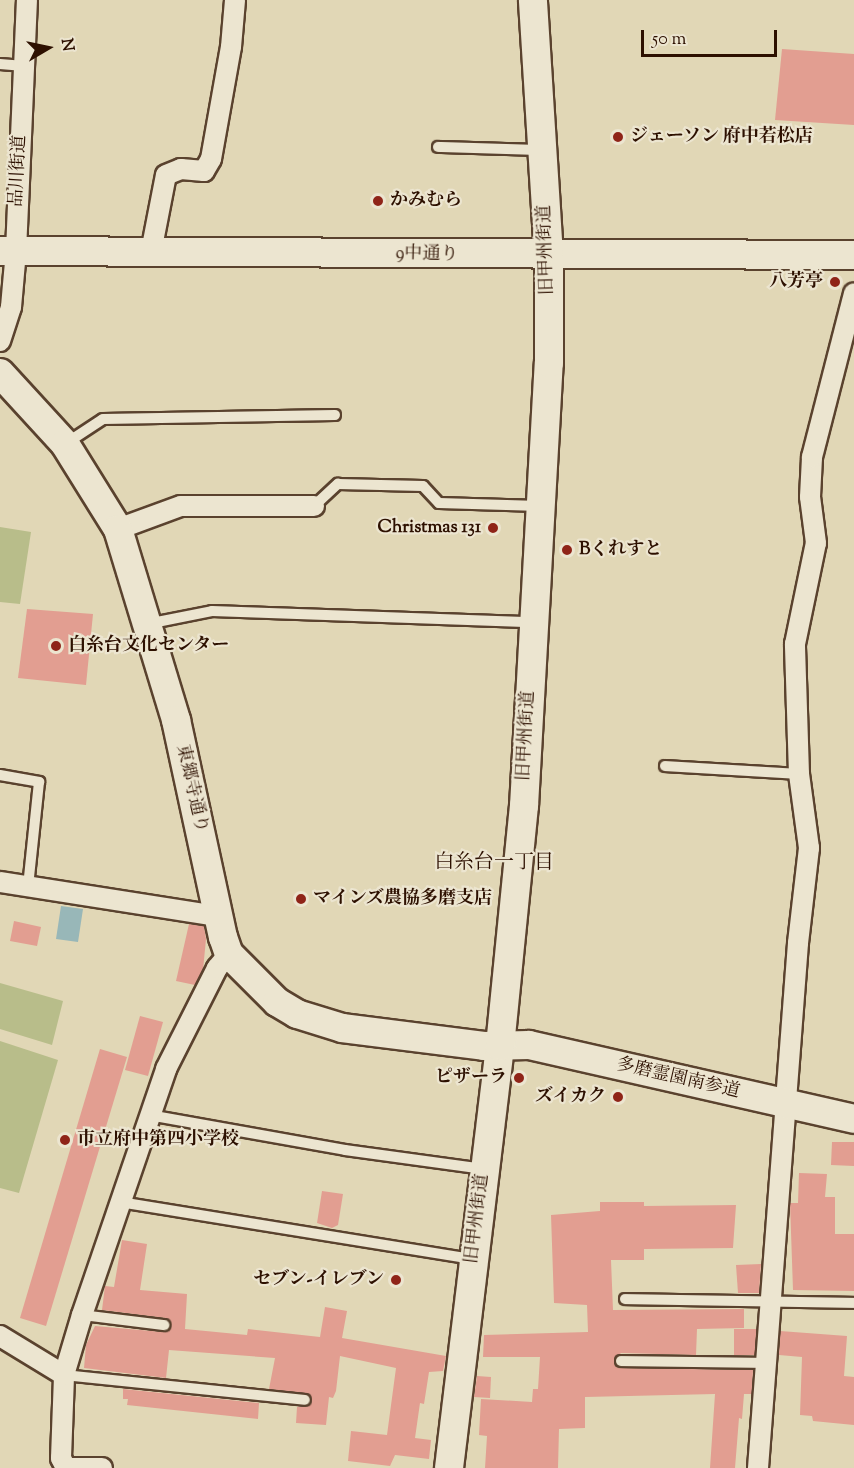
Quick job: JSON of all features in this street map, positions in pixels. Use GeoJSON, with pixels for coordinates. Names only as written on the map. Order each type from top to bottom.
{"type":"FeatureCollection","features":[{"type":"Feature","properties":{"kind":"street","name":"品川街道"},"geometry":{"type":"LineString","coordinates":[[0,341],[11,307],[8,251],[24,66],[27,0]]}},
{"type":"Feature","properties":{"kind":"street"},"geometry":{"type":"LineString","coordinates":[[151,252],[166,175],[181,169],[204,171],[211,159],[231,47],[235,0]]}},
{"type":"Feature","properties":{"kind":"street","name":"旧甲州街道"},"geometry":{"type":"LineString","coordinates":[[449,1468],[500,1046],[524,806],[532,622],[549,363],[549,256],[533,0]]}},
{"type":"Feature","properties":{"kind":"street","name":"9中通り"},"geometry":{"type":"LineString","coordinates":[[8,251],[549,256],[854,255]]}},
{"type":"Feature","properties":{"kind":"street"},"geometry":{"type":"LineString","coordinates":[[758,1468],[769,1302],[788,1104],[798,943],[809,848],[800,774],[795,644],[816,543],[810,497],[812,457],[854,293]]}},
{"type":"Feature","properties":{"kind":"street","name":"東郷寺通り"},"geometry":{"type":"LineString","coordinates":[[0,373],[65,444],[118,529],[176,720],[217,916],[229,954],[277,1002],[320,1022],[369,1032],[500,1046]]}},
{"type":"Feature","properties":{"kind":"street"},"geometry":{"type":"LineString","coordinates":[[118,529],[181,507],[314,506]]}},
{"type":"Feature","properties":{"kind":"street"},"geometry":{"type":"LineString","coordinates":[[0,882],[217,916]]}},
{"type":"Feature","properties":{"kind":"street"},"geometry":{"type":"LineString","coordinates":[[102,1468],[66,1468],[61,1458],[64,1375],[82,1315],[166,1069],[217,968],[229,954]]}},
{"type":"Feature","properties":{"kind":"street","name":"多磨霊園南参道"},"geometry":{"type":"LineString","coordinates":[[500,1046],[530,1045],[854,1119]]}},
{"type":"Feature","properties":{"kind":"street"},"geometry":{"type":"LineString","coordinates":[[0,1336],[64,1375]]}},
{"type":"Feature","properties":{"kind":"lane"},"geometry":{"type":"LineString","coordinates":[[0,64],[24,66]]}},
{"type":"Feature","properties":{"kind":"lane"},"geometry":{"type":"LineString","coordinates":[[438,147],[542,150]]}},
{"type":"Feature","properties":{"kind":"lane"},"geometry":{"type":"LineString","coordinates":[[65,444],[103,419],[335,415]]}},
{"type":"Feature","properties":{"kind":"lane"},"geometry":{"type":"LineString","coordinates":[[314,506],[338,484],[423,486],[439,503],[540,506]]}},
{"type":"Feature","properties":{"kind":"lane"},"geometry":{"type":"LineString","coordinates":[[147,624],[212,611],[532,622]]}},
{"type":"Feature","properties":{"kind":"lane"},"geometry":{"type":"LineString","coordinates":[[665,766],[800,774]]}},
{"type":"Feature","properties":{"kind":"lane"},"geometry":{"type":"LineString","coordinates":[[0,775],[39,782],[28,886]]}},
{"type":"Feature","properties":{"kind":"lane"},"geometry":{"type":"LineString","coordinates":[[149,1115],[345,1150],[484,1169]]}},
{"type":"Feature","properties":{"kind":"lane"},"geometry":{"type":"LineString","coordinates":[[120,1202],[474,1260]]}},
{"type":"Feature","properties":{"kind":"lane"},"geometry":{"type":"LineString","coordinates":[[625,1299],[854,1303]]}},
{"type":"Feature","properties":{"kind":"lane"},"geometry":{"type":"LineString","coordinates":[[82,1315],[164,1325]]}},
{"type":"Feature","properties":{"kind":"lane"},"geometry":{"type":"LineString","coordinates":[[621,1361],[766,1363]]}},
{"type":"Feature","properties":{"kind":"lane"},"geometry":{"type":"LineString","coordinates":[[64,1375],[305,1400]]}},
{"type":"Feature","properties":{"kind":"green space"},"geometry":{"type":"Polygon","coordinates":[[[0,527],[31,532],[20,604],[0,602],[0,527]]]}},
{"type":"Feature","properties":{"kind":"green space"},"geometry":{"type":"Polygon","coordinates":[[[0,983],[63,1001],[52,1045],[0,1029],[0,983]]]}},
{"type":"Feature","properties":{"kind":"green space"},"geometry":{"type":"Polygon","coordinates":[[[0,1041],[58,1060],[19,1193],[0,1188],[0,1041]]]}},
{"type":"Feature","properties":{"kind":"water"},"geometry":{"type":"Polygon","coordinates":[[[61,906],[83,909],[78,942],[56,939],[61,906]]]}},
{"type":"Feature","properties":{"kind":"building"},"geometry":{"type":"Polygon","coordinates":[[[782,49],[854,54],[854,125],[775,120],[782,49]]]}},
{"type":"Feature","properties":{"kind":"building","name":"白糸台文化センター"},"geometry":{"type":"Polygon","coordinates":[[[27,609],[93,614],[86,685],[18,678],[27,609]]]}},
{"type":"Feature","properties":{"kind":"building"},"geometry":{"type":"Polygon","coordinates":[[[14,921],[41,927],[37,946],[10,941],[14,921]]]}},
{"type":"Feature","properties":{"kind":"building"},"geometry":{"type":"Polygon","coordinates":[[[189,924],[204,926],[206,939],[203,970],[195,985],[176,981],[189,924]]]}},
{"type":"Feature","properties":{"kind":"building"},"geometry":{"type":"Polygon","coordinates":[[[140,1016],[163,1022],[148,1076],[125,1070],[140,1016]]]}},
{"type":"Feature","properties":{"kind":"building","name":"市立府中第四小学校"},"geometry":{"type":"Polygon","coordinates":[[[100,1049],[127,1057],[46,1326],[20,1318],[100,1049]]]}},
{"type":"Feature","properties":{"kind":"building"},"geometry":{"type":"Polygon","coordinates":[[[832,1142],[854,1142],[854,1166],[831,1165],[832,1142]]]}},
{"type":"Feature","properties":{"kind":"building"},"geometry":{"type":"Polygon","coordinates":[[[799,1173],[827,1174],[825,1197],[835,1197],[835,1234],[854,1234],[854,1291],[793,1290],[790,1203],[798,1203],[799,1173]]]}},
{"type":"Feature","properties":{"kind":"building"},"geometry":{"type":"Polygon","coordinates":[[[322,1191],[343,1194],[338,1225],[332,1228],[317,1223],[322,1191]]]}},
{"type":"Feature","properties":{"kind":"building"},"geometry":{"type":"Polygon","coordinates":[[[600,1202],[644,1202],[644,1206],[736,1205],[733,1248],[644,1249],[644,1260],[611,1260],[613,1310],[744,1309],[744,1328],[697,1329],[696,1355],[621,1353],[614,1360],[621,1368],[753,1370],[752,1394],[744,1394],[742,1419],[739,1418],[735,1468],[710,1468],[715,1394],[585,1397],[585,1428],[559,1429],[558,1468],[485,1468],[487,1436],[479,1435],[481,1399],[532,1402],[533,1389],[538,1389],[540,1357],[483,1357],[484,1335],[588,1332],[587,1305],[554,1303],[551,1215],[600,1211],[600,1202]]]}},
{"type":"Feature","properties":{"kind":"building"},"geometry":{"type":"Polygon","coordinates":[[[122,1240],[147,1244],[140,1290],[187,1294],[185,1329],[247,1335],[248,1329],[320,1337],[325,1307],[347,1311],[342,1338],[446,1356],[443,1371],[429,1372],[424,1404],[420,1403],[415,1438],[431,1440],[429,1459],[395,1455],[390,1466],[348,1461],[351,1431],[387,1435],[396,1368],[340,1356],[336,1391],[333,1398],[329,1397],[326,1425],[296,1423],[297,1407],[311,1404],[309,1394],[269,1389],[275,1358],[169,1350],[166,1378],[84,1368],[86,1345],[95,1326],[163,1332],[171,1326],[165,1318],[102,1310],[105,1286],[114,1287],[122,1240]]]}},
{"type":"Feature","properties":{"kind":"building"},"geometry":{"type":"Polygon","coordinates":[[[761,1264],[759,1293],[738,1293],[736,1265],[761,1264]]]}},
{"type":"Feature","properties":{"kind":"building"},"geometry":{"type":"Polygon","coordinates":[[[734,1329],[757,1329],[755,1355],[734,1355],[734,1329]]]}},
{"type":"Feature","properties":{"kind":"building"},"geometry":{"type":"Polygon","coordinates":[[[780,1331],[847,1336],[844,1376],[854,1377],[854,1425],[813,1421],[812,1416],[800,1415],[802,1357],[779,1355],[780,1331]]]}},
{"type":"Feature","properties":{"kind":"building"},"geometry":{"type":"Polygon","coordinates":[[[477,1376],[491,1377],[490,1398],[474,1397],[477,1376]]]}},
{"type":"Feature","properties":{"kind":"building"},"geometry":{"type":"Polygon","coordinates":[[[123,1389],[259,1403],[258,1419],[127,1405],[128,1399],[123,1399],[123,1389]]]}},
{"type":"Feature","properties":{"kind":"place","name":"ジェーソン 府中若松店"},"geometry":{"type":"Point","coordinates":[618,137]}},
{"type":"Feature","properties":{"kind":"place","name":"かみむら"},"geometry":{"type":"Point","coordinates":[378,201]}},
{"type":"Feature","properties":{"kind":"place","name":"八芳亭"},"geometry":{"type":"Point","coordinates":[835,282]}},
{"type":"Feature","properties":{"kind":"place","name":"Christmas 131"},"geometry":{"type":"Point","coordinates":[493,528]}},
{"type":"Feature","properties":{"kind":"place","name":"Bくれすと"},"geometry":{"type":"Point","coordinates":[567,550]}},
{"type":"Feature","properties":{"kind":"place","name":"白糸台文化センター"},"geometry":{"type":"Point","coordinates":[56,646]}},
{"type":"Feature","properties":{"kind":"place","name":"マインズ農協多磨支店"},"geometry":{"type":"Point","coordinates":[301,899]}},
{"type":"Feature","properties":{"kind":"place","name":"ピザーラ"},"geometry":{"type":"Point","coordinates":[519,1078]}},
{"type":"Feature","properties":{"kind":"place","name":"ズイカク"},"geometry":{"type":"Point","coordinates":[618,1097]}},
{"type":"Feature","properties":{"kind":"place","name":"市立府中第四小学校"},"geometry":{"type":"Point","coordinates":[65,1140]}},
{"type":"Feature","properties":{"kind":"place","name":"セブン-イレブン"},"geometry":{"type":"Point","coordinates":[396,1280]}},
{"type":"Feature","properties":{"kind":"district","name":"白糸台一丁目"},"geometry":{"type":"Point","coordinates":[494,863]}}]}
